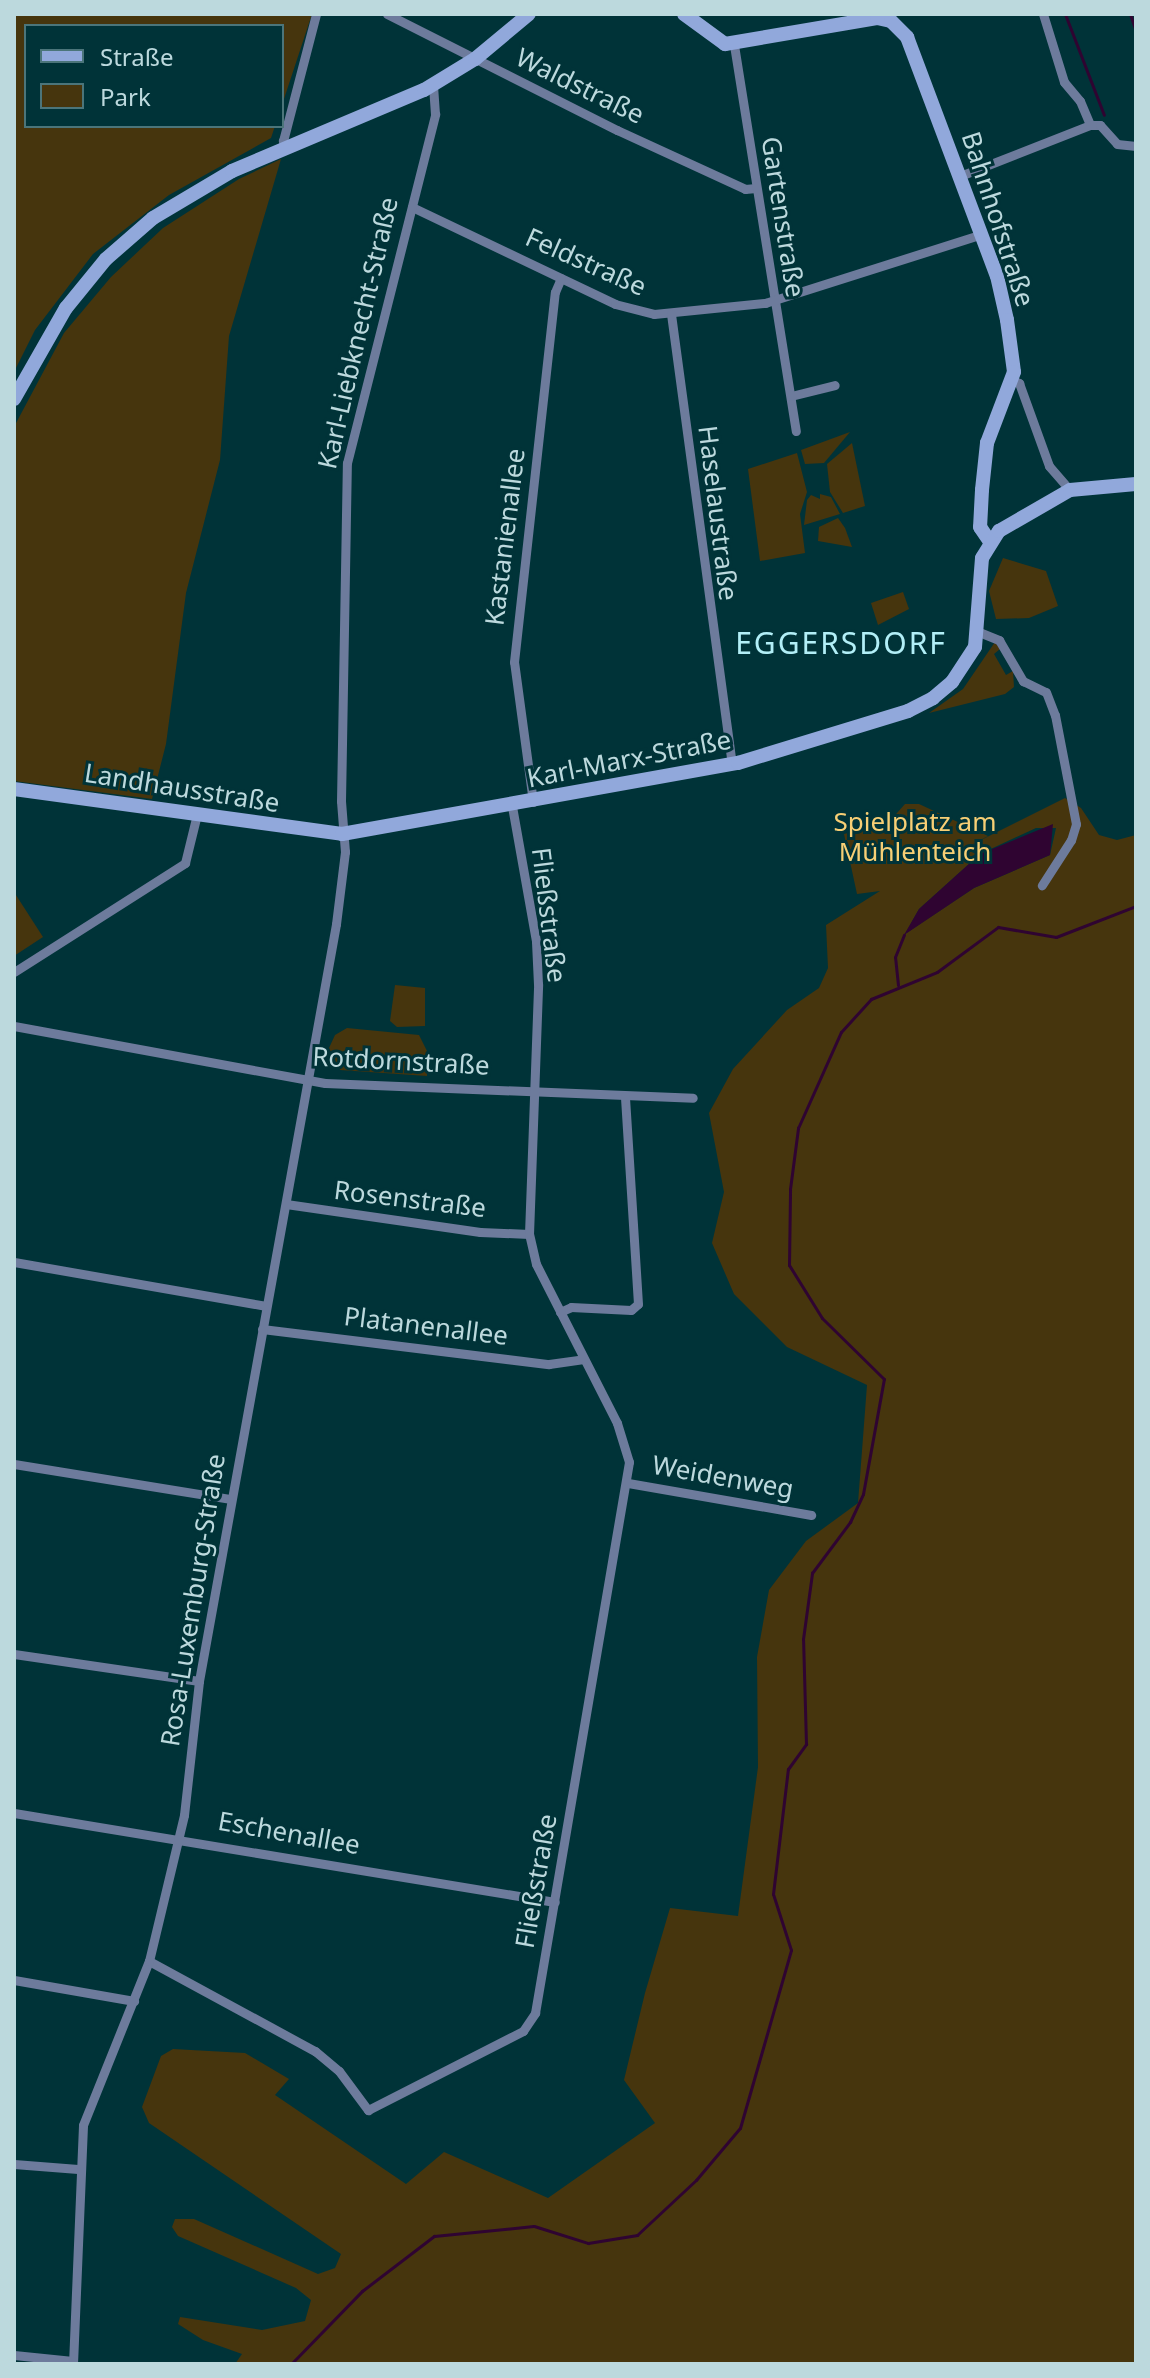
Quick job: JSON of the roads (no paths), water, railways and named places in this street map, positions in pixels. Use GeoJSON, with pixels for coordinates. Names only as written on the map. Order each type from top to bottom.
{"type":"FeatureCollection","features":[{"type":"Feature","properties":{"kind":"main road"},"geometry":{"type":"LineString","coordinates":[[14,399],[66,308],[122,244],[208,183],[433,85],[475,59],[529,14]]}},
{"type":"Feature","properties":{"kind":"main road"},"geometry":{"type":"LineString","coordinates":[[684,14],[719,42],[734,45],[882,16]]}},
{"type":"Feature","properties":{"kind":"main road","name":"Bahnhofstraße"},"geometry":{"type":"LineString","coordinates":[[882,16],[907,37],[982,234],[1002,293],[1012,380]]}},
{"type":"Feature","properties":{"kind":"main road"},"geometry":{"type":"LineString","coordinates":[[990,542],[980,527],[985,457],[1012,380]]}},
{"type":"Feature","properties":{"kind":"main road"},"geometry":{"type":"LineString","coordinates":[[979,632],[979,576],[990,542],[1005,526],[1070,490],[1136,484]]}},
{"type":"Feature","properties":{"kind":"main road","name":"Karl-Marx-Straße"},"geometry":{"type":"LineString","coordinates":[[342,834],[732,765],[918,707],[952,682],[979,632]]}},
{"type":"Feature","properties":{"kind":"main road","name":"Landhausstraße"},"geometry":{"type":"LineString","coordinates":[[14,789],[342,834]]}},
{"type":"Feature","properties":{"kind":"street"},"geometry":{"type":"LineString","coordinates":[[286,149],[283,141],[316,14]]}},
{"type":"Feature","properties":{"kind":"street","name":"Waldstraße"},"geometry":{"type":"LineString","coordinates":[[387,14],[745,189],[756,188]]}},
{"type":"Feature","properties":{"kind":"street"},"geometry":{"type":"LineString","coordinates":[[1043,14],[1064,82],[1080,101],[1090,125]]}},
{"type":"Feature","properties":{"kind":"street","name":"Gartenstraße"},"geometry":{"type":"LineString","coordinates":[[734,45],[796,431]]}},
{"type":"Feature","properties":{"kind":"street","name":"Karl-Liebknecht-Straße"},"geometry":{"type":"LineString","coordinates":[[342,834],[347,463],[435,114],[433,85]]}},
{"type":"Feature","properties":{"kind":"street"},"geometry":{"type":"LineString","coordinates":[[960,176],[1090,125],[1100,125],[1117,144],[1136,146]]}},
{"type":"Feature","properties":{"kind":"street","name":"Feldstraße"},"geometry":{"type":"LineString","coordinates":[[412,207],[634,311],[671,314],[775,301],[982,234]]}},
{"type":"Feature","properties":{"kind":"street","name":"Kastanienallee"},"geometry":{"type":"LineString","coordinates":[[533,802],[514,662],[555,292],[561,278]]}},
{"type":"Feature","properties":{"kind":"street","name":"Haselaustraße"},"geometry":{"type":"LineString","coordinates":[[671,314],[732,765]]}},
{"type":"Feature","properties":{"kind":"street","name":"Bahnhofstraße"},"geometry":{"type":"LineString","coordinates":[[1012,380],[1019,383],[1049,466],[1070,490]]}},
{"type":"Feature","properties":{"kind":"street"},"geometry":{"type":"LineString","coordinates":[[791,396],[835,385]]}},
{"type":"Feature","properties":{"kind":"street"},"geometry":{"type":"LineString","coordinates":[[979,632],[999,640],[1023,681],[1046,692],[1055,715],[1076,824],[1042,885]]}},
{"type":"Feature","properties":{"kind":"street","name":"Fließstraße"},"geometry":{"type":"LineString","coordinates":[[149,1961],[315,2051],[339,2071],[368,2110],[530,2024],[555,1902],[628,1483],[624,1440],[536,1264],[529,1234],[536,941],[512,806]]}},
{"type":"Feature","properties":{"kind":"street"},"geometry":{"type":"LineString","coordinates":[[14,972],[185,863],[197,814]]}},
{"type":"Feature","properties":{"kind":"street","name":"Rosa-Luxemburg-Straße"},"geometry":{"type":"LineString","coordinates":[[73,2363],[78,2169],[88,2107],[149,1961],[188,1794],[199,1681],[309,1079],[342,880],[342,834]]}},
{"type":"Feature","properties":{"kind":"street","name":"Rotdornstraße"},"geometry":{"type":"LineString","coordinates":[[14,1026],[309,1079],[693,1098]]}},
{"type":"Feature","properties":{"kind":"street"},"geometry":{"type":"LineString","coordinates":[[560,1312],[571,1307],[631,1310],[638,1304],[625,1096]]}},
{"type":"Feature","properties":{"kind":"street","name":"Rosenstraße"},"geometry":{"type":"LineString","coordinates":[[286,1204],[480,1232],[529,1234]]}},
{"type":"Feature","properties":{"kind":"street"},"geometry":{"type":"LineString","coordinates":[[14,1262],[266,1306]]}},
{"type":"Feature","properties":{"kind":"street","name":"Platanenallee"},"geometry":{"type":"LineString","coordinates":[[262,1329],[549,1364],[584,1359]]}},
{"type":"Feature","properties":{"kind":"street"},"geometry":{"type":"LineString","coordinates":[[14,1464],[231,1499]]}},
{"type":"Feature","properties":{"kind":"street","name":"Weidenweg"},"geometry":{"type":"LineString","coordinates":[[628,1483],[811,1515]]}},
{"type":"Feature","properties":{"kind":"street"},"geometry":{"type":"LineString","coordinates":[[14,1654],[199,1681]]}},
{"type":"Feature","properties":{"kind":"street","name":"Eschenallee"},"geometry":{"type":"LineString","coordinates":[[14,1813],[178,1836],[555,1902]]}},
{"type":"Feature","properties":{"kind":"street"},"geometry":{"type":"LineString","coordinates":[[14,1980],[134,2001]]}},
{"type":"Feature","properties":{"kind":"street"},"geometry":{"type":"LineString","coordinates":[[14,2164],[78,2169]]}},
{"type":"Feature","properties":{"kind":"street"},"geometry":{"type":"LineString","coordinates":[[14,2355],[73,2363]]}},
{"type":"Feature","properties":{"kind":"waterway"},"geometry":{"type":"LineString","coordinates":[[1065,14],[1104,115]]}},
{"type":"Feature","properties":{"kind":"waterway"},"geometry":{"type":"LineString","coordinates":[[1130,14],[1136,31]]}},
{"type":"Feature","properties":{"kind":"waterway"},"geometry":{"type":"LineString","coordinates":[[291,2364],[362,2291],[434,2236],[534,2226],[588,2243],[637,2235],[696,2180],[740,2128],[791,1950],[773,1894],[788,1769],[806,1744],[803,1639],[812,1573],[850,1522],[863,1494],[884,1379],[822,1318],[789,1265],[790,1189],[798,1128],[841,1032],[871,999],[937,972],[998,927],[1056,937],[1136,906]]}},
{"type":"Feature","properties":{"kind":"waterway"},"geometry":{"type":"LineString","coordinates":[[898,985],[895,957],[904,935]]}},
{"type":"Feature","properties":{"kind":"district","name":"EGGERSDORF"},"geometry":{"type":"Point","coordinates":[841,643]}},
{"type":"Feature","properties":{"kind":"park label","name":"Spielplatz am Mühlenteich"},"geometry":{"type":"Point","coordinates":[915,837]}}]}
